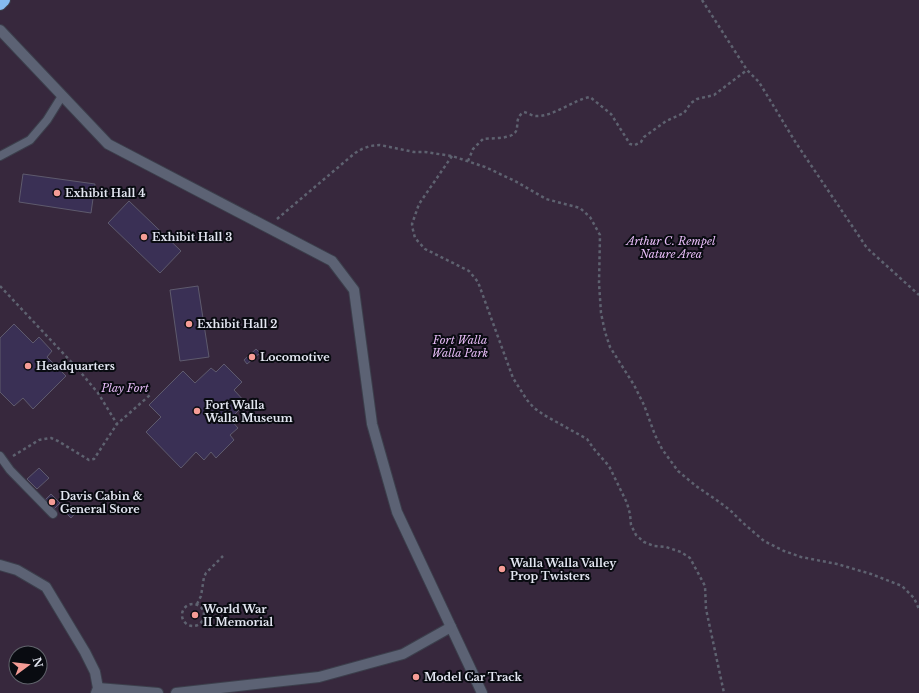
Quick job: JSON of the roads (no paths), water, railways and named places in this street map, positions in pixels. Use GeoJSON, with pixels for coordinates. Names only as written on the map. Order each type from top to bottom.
{"type":"FeatureCollection","features":[{"type":"Feature","properties":{"kind":"highway"},"geometry":{"type":"LineString","coordinates":[[0,4],[4,0]]}},
{"type":"Feature","properties":{"kind":"street"},"geometry":{"type":"LineString","coordinates":[[0,30],[108,144],[332,261],[354,290],[372,424],[397,512],[482,693]]}},
{"type":"Feature","properties":{"kind":"street"},"geometry":{"type":"LineString","coordinates":[[0,565],[17,570],[46,587],[85,652],[94,672],[97,691],[158,693]]}},
{"type":"Feature","properties":{"kind":"street"},"geometry":{"type":"LineString","coordinates":[[176,693],[319,677],[403,654],[451,626]]}},
{"type":"Feature","properties":{"kind":"lane"},"geometry":{"type":"LineString","coordinates":[[0,156],[30,140],[47,120],[62,96]]}},
{"type":"Feature","properties":{"kind":"lane"},"geometry":{"type":"LineString","coordinates":[[2,459],[10,470],[53,514]]}},
{"type":"Feature","properties":{"kind":"place","name":"Exhibit Hall 4"},"geometry":{"type":"Point","coordinates":[57,193]}},
{"type":"Feature","properties":{"kind":"place","name":"Exhibit Hall 3"},"geometry":{"type":"Point","coordinates":[144,237]}},
{"type":"Feature","properties":{"kind":"place","name":"Exhibit Hall 2"},"geometry":{"type":"Point","coordinates":[189,324]}},
{"type":"Feature","properties":{"kind":"place","name":"Locomotive"},"geometry":{"type":"Point","coordinates":[252,357]}},
{"type":"Feature","properties":{"kind":"place","name":"Headquarters"},"geometry":{"type":"Point","coordinates":[28,366]}},
{"type":"Feature","properties":{"kind":"place","name":"Fort Walla Walla Museum"},"geometry":{"type":"Point","coordinates":[197,411]}},
{"type":"Feature","properties":{"kind":"place","name":"Davis Cabin & General Store"},"geometry":{"type":"Point","coordinates":[52,502]}},
{"type":"Feature","properties":{"kind":"place","name":"Walla Walla Valley Prop Twisters"},"geometry":{"type":"Point","coordinates":[502,569]}},
{"type":"Feature","properties":{"kind":"place","name":"World War II Memorial"},"geometry":{"type":"Point","coordinates":[195,615]}},
{"type":"Feature","properties":{"kind":"place","name":"Model Car Track"},"geometry":{"type":"Point","coordinates":[416,677]}},
{"type":"Feature","properties":{"kind":"park label","name":"Arthur C. Rempel Nature Area"},"geometry":{"type":"Point","coordinates":[671,247]}},
{"type":"Feature","properties":{"kind":"park label","name":"Fort Walla Walla Park"},"geometry":{"type":"Point","coordinates":[460,346]}},
{"type":"Feature","properties":{"kind":"park label","name":"Play Fort"},"geometry":{"type":"Point","coordinates":[125,388]}}]}
